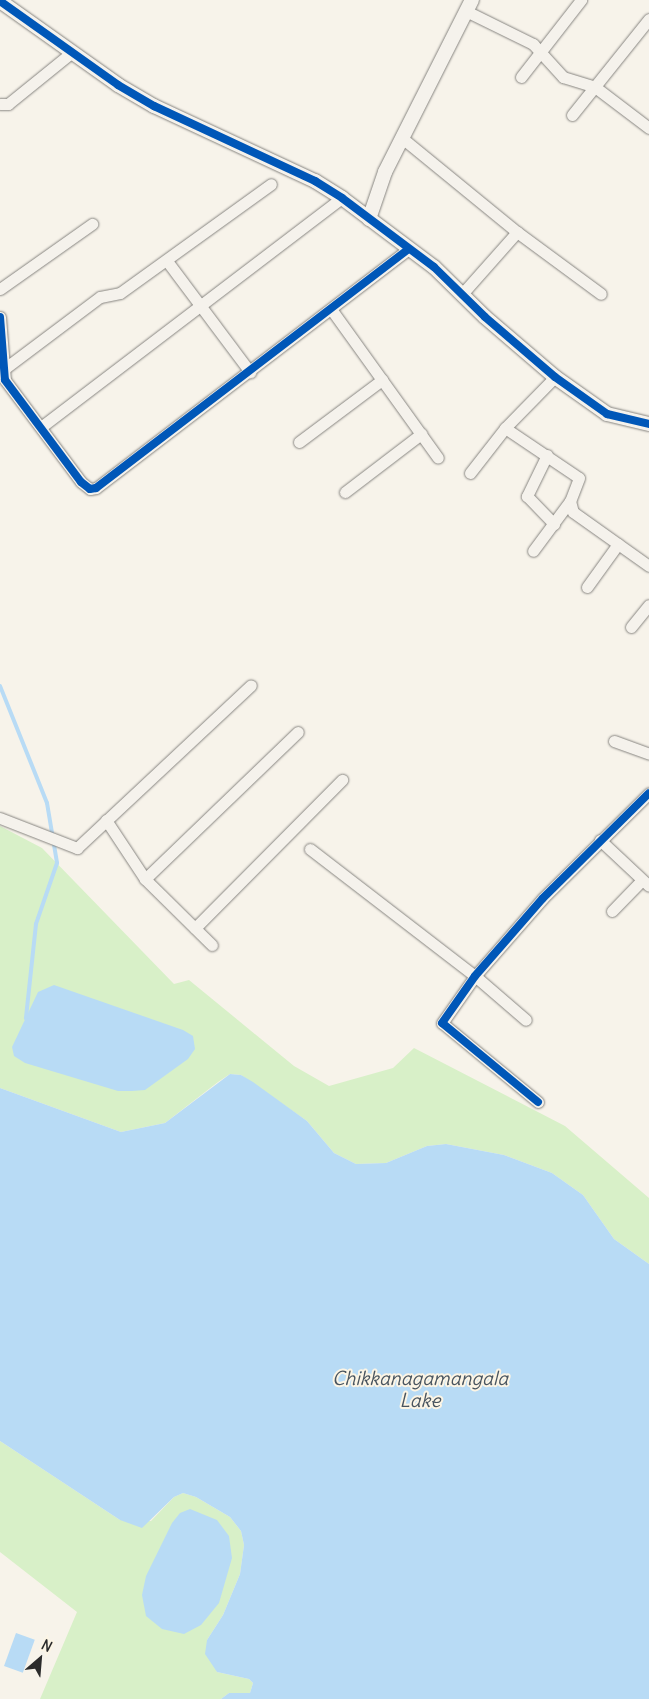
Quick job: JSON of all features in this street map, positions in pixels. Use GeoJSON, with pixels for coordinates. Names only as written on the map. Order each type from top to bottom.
{"type":"FeatureCollection","features":[{"type":"Feature","properties":{"kind":"street"},"geometry":{"type":"LineString","coordinates":[[521,77],[581,0]]}},
{"type":"Feature","properties":{"kind":"street"},"geometry":{"type":"LineString","coordinates":[[0,1],[71,52],[154,106],[253,151],[342,198],[407,250],[434,267],[555,377],[607,414],[649,424]]}},
{"type":"Feature","properties":{"kind":"street"},"geometry":{"type":"LineString","coordinates":[[369,219],[385,172],[469,6],[533,44],[563,77],[595,87],[649,128]]}},
{"type":"Feature","properties":{"kind":"street"},"geometry":{"type":"LineString","coordinates":[[572,115],[649,19]]}},
{"type":"Feature","properties":{"kind":"street"},"geometry":{"type":"LineString","coordinates":[[0,104],[8,104],[71,52]]}},
{"type":"Feature","properties":{"kind":"street"},"geometry":{"type":"LineString","coordinates":[[402,138],[517,232],[601,294]]}},
{"type":"Feature","properties":{"kind":"street"},"geometry":{"type":"LineString","coordinates":[[4,369],[100,297],[120,293],[167,261],[271,184]]}},
{"type":"Feature","properties":{"kind":"street"},"geometry":{"type":"LineString","coordinates":[[41,427],[342,198]]}},
{"type":"Feature","properties":{"kind":"street"},"geometry":{"type":"LineString","coordinates":[[0,289],[92,224]]}},
{"type":"Feature","properties":{"kind":"street"},"geometry":{"type":"LineString","coordinates":[[462,294],[517,232]]}},
{"type":"Feature","properties":{"kind":"street"},"geometry":{"type":"LineString","coordinates":[[0,317],[5,380],[81,482],[90,489],[96,488],[250,372],[407,250]]}},
{"type":"Feature","properties":{"kind":"street"},"geometry":{"type":"LineString","coordinates":[[167,261],[250,372]]}},
{"type":"Feature","properties":{"kind":"street"},"geometry":{"type":"LineString","coordinates":[[331,309],[438,458]]}},
{"type":"Feature","properties":{"kind":"street"},"geometry":{"type":"LineString","coordinates":[[470,473],[505,428],[555,377]]}},
{"type":"Feature","properties":{"kind":"street"},"geometry":{"type":"LineString","coordinates":[[299,442],[382,380]]}},
{"type":"Feature","properties":{"kind":"street"},"geometry":{"type":"LineString","coordinates":[[505,428],[579,478],[570,502],[533,551]]}},
{"type":"Feature","properties":{"kind":"street"},"geometry":{"type":"LineString","coordinates":[[345,492],[421,434]]}},
{"type":"Feature","properties":{"kind":"street"},"geometry":{"type":"LineString","coordinates":[[547,455],[527,496],[554,524]]}},
{"type":"Feature","properties":{"kind":"street"},"geometry":{"type":"LineString","coordinates":[[570,502],[572,512],[649,566]]}},
{"type":"Feature","properties":{"kind":"street"},"geometry":{"type":"LineString","coordinates":[[587,587],[618,544]]}},
{"type":"Feature","properties":{"kind":"street"},"geometry":{"type":"LineString","coordinates":[[631,627],[649,604]]}},
{"type":"Feature","properties":{"kind":"street"},"geometry":{"type":"LineString","coordinates":[[0,818],[77,848],[251,685]]}},
{"type":"Feature","properties":{"kind":"street"},"geometry":{"type":"LineString","coordinates":[[145,879],[298,732]]}},
{"type":"Feature","properties":{"kind":"street"},"geometry":{"type":"LineString","coordinates":[[614,742],[649,754]]}},
{"type":"Feature","properties":{"kind":"street"},"geometry":{"type":"LineString","coordinates":[[195,928],[342,780]]}},
{"type":"Feature","properties":{"kind":"street"},"geometry":{"type":"LineString","coordinates":[[538,1102],[442,1023],[475,976],[543,898],[649,793]]}},
{"type":"Feature","properties":{"kind":"street"},"geometry":{"type":"LineString","coordinates":[[106,820],[145,879],[212,945]]}},
{"type":"Feature","properties":{"kind":"street"},"geometry":{"type":"LineString","coordinates":[[600,840],[646,883],[612,911]]}},
{"type":"Feature","properties":{"kind":"street"},"geometry":{"type":"LineString","coordinates":[[310,849],[475,976],[526,1020]]}},
{"type":"Feature","properties":{"kind":"green space"},"geometry":{"type":"Polygon","coordinates":[[[0,826],[42,848],[174,984],[189,980],[294,1066],[329,1086],[393,1068],[414,1048],[565,1126],[649,1198],[649,1264],[614,1239],[583,1195],[552,1173],[504,1155],[446,1144],[427,1146],[386,1163],[356,1164],[334,1153],[307,1121],[241,1075],[230,1074],[165,1123],[121,1132],[0,1088],[0,826]]]}},
{"type":"Feature","properties":{"kind":"green space"},"geometry":{"type":"Polygon","coordinates":[[[0,1441],[120,1520],[151,1521],[174,1497],[183,1493],[196,1497],[230,1517],[241,1531],[244,1545],[240,1574],[223,1615],[207,1640],[217,1672],[249,1679],[253,1683],[250,1693],[229,1693],[221,1699],[40,1699],[77,1612],[0,1552],[0,1441]]]}},
{"type":"Feature","properties":{"kind":"water"},"geometry":{"type":"Polygon","coordinates":[[[54,985],[183,1030],[193,1036],[195,1049],[188,1059],[145,1090],[118,1091],[25,1063],[14,1056],[12,1047],[38,992],[54,985]]]}},
{"type":"Feature","properties":{"kind":"water","name":"Chikkanagamangala Lake"},"geometry":{"type":"Polygon","coordinates":[[[230,1074],[241,1075],[253,1082],[307,1121],[334,1153],[356,1164],[386,1163],[427,1146],[446,1144],[504,1155],[552,1173],[583,1195],[614,1239],[649,1264],[649,1699],[221,1699],[229,1693],[250,1693],[253,1683],[249,1679],[217,1672],[205,1654],[207,1640],[223,1615],[240,1574],[244,1545],[241,1531],[230,1517],[196,1497],[183,1493],[174,1497],[142,1528],[120,1520],[0,1441],[0,1088],[121,1132],[165,1123],[230,1074]]]}},
{"type":"Feature","properties":{"kind":"water"},"geometry":{"type":"Polygon","coordinates":[[[190,1509],[217,1520],[229,1536],[232,1558],[219,1603],[201,1625],[184,1634],[162,1629],[146,1616],[142,1595],[146,1576],[172,1523],[180,1513],[190,1509]]]}},
{"type":"Feature","properties":{"kind":"water"},"geometry":{"type":"Polygon","coordinates":[[[16,1633],[35,1640],[23,1673],[4,1666],[16,1633]]]}},
{"type":"Feature","properties":{"kind":"waterway"},"geometry":{"type":"LineString","coordinates":[[0,686],[47,803],[57,863],[36,924],[26,1018]]}},
{"type":"Feature","properties":{"kind":"cycle path"},"geometry":{"type":"LineString","coordinates":[[0,1],[118,85],[154,106],[315,181],[342,198],[434,267],[485,317],[555,377],[607,414],[649,424]]}},
{"type":"Feature","properties":{"kind":"cycle path"},"geometry":{"type":"LineString","coordinates":[[0,317],[5,380],[81,482],[90,489],[96,488],[407,250]]}},
{"type":"Feature","properties":{"kind":"cycle path"},"geometry":{"type":"LineString","coordinates":[[538,1102],[442,1023],[475,976],[543,898],[649,793]]}}]}
